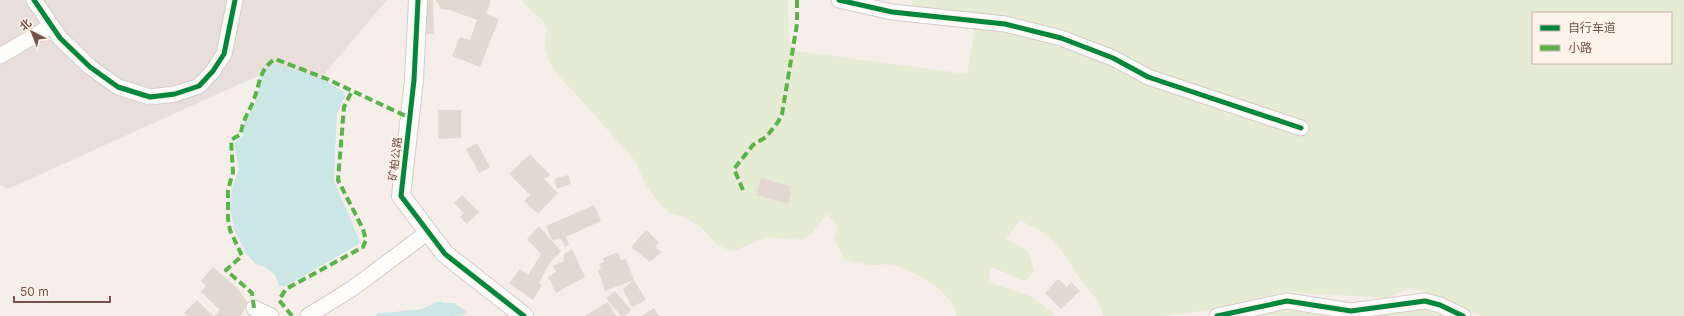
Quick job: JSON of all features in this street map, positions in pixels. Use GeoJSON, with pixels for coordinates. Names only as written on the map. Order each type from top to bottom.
{"type":"FeatureCollection","features":[{"type":"Feature","properties":{"kind":"street"},"geometry":{"type":"LineString","coordinates":[[34,0],[60,38],[90,67],[118,87],[150,97],[175,94],[199,86],[213,71],[224,54],[234,0]]}},
{"type":"Feature","properties":{"kind":"street","name":"矿柏公路"},"geometry":{"type":"LineString","coordinates":[[418,0],[414,80],[401,196],[445,254],[524,316]]}},
{"type":"Feature","properties":{"kind":"street"},"geometry":{"type":"LineString","coordinates":[[839,0],[892,12],[1005,24],[1061,38],[1113,58],[1148,77],[1301,128]]}},
{"type":"Feature","properties":{"kind":"street"},"geometry":{"type":"LineString","coordinates":[[0,56],[51,26]]}},
{"type":"Feature","properties":{"kind":"street"},"geometry":{"type":"LineString","coordinates":[[308,316],[353,288],[428,232]]}},
{"type":"Feature","properties":{"kind":"street"},"geometry":{"type":"LineString","coordinates":[[1217,316],[1287,301],[1307,306],[1350,310],[1426,301],[1440,305],[1463,316]]}},
{"type":"Feature","properties":{"kind":"street"},"geometry":{"type":"LineString","coordinates":[[254,308],[271,316]]}},
{"type":"Feature","properties":{"kind":"shaded area"},"geometry":{"type":"Polygon","coordinates":[[[0,0],[387,0],[321,78],[273,64],[262,74],[8,189],[0,185],[0,0]]]}},
{"type":"Feature","properties":{"kind":"green space"},"geometry":{"type":"Polygon","coordinates":[[[522,0],[788,0],[789,41],[797,51],[967,74],[974,35],[974,16],[912,6],[912,0],[1684,0],[1684,316],[1481,316],[1452,302],[1412,288],[1385,298],[1285,292],[1217,309],[1165,316],[1103,316],[1099,302],[1082,282],[1061,250],[1044,233],[1020,220],[1006,239],[1028,251],[1034,271],[1025,281],[991,267],[988,282],[1033,297],[1054,314],[1053,316],[956,316],[954,307],[941,291],[912,272],[894,265],[869,265],[844,260],[834,238],[838,227],[827,214],[812,233],[802,240],[767,237],[731,251],[717,245],[702,228],[688,219],[669,212],[657,201],[644,182],[636,162],[553,70],[544,48],[547,29],[542,20],[524,4],[522,0]]]}},
{"type":"Feature","properties":{"kind":"green space"},"geometry":{"type":"Polygon","coordinates":[[[1421,308],[1444,316],[1373,316],[1421,308]]]}},
{"type":"Feature","properties":{"kind":"green space"},"geometry":{"type":"Polygon","coordinates":[[[1286,309],[1343,316],[1237,316],[1286,309]]]}},
{"type":"Feature","properties":{"kind":"water"},"geometry":{"type":"Polygon","coordinates":[[[273,63],[321,78],[345,93],[345,97],[337,113],[334,181],[360,241],[359,244],[286,286],[279,286],[275,275],[265,267],[256,264],[246,254],[234,230],[230,206],[232,188],[239,169],[234,143],[243,136],[244,123],[255,104],[262,74],[273,63]]]}},
{"type":"Feature","properties":{"kind":"water"},"geometry":{"type":"Polygon","coordinates":[[[439,301],[443,303],[454,303],[467,312],[464,315],[453,316],[377,316],[375,314],[422,309],[439,301]]]}},
{"type":"Feature","properties":{"kind":"building"},"geometry":{"type":"Polygon","coordinates":[[[433,0],[434,34],[421,34],[421,1],[433,0]]]}},
{"type":"Feature","properties":{"kind":"building"},"geometry":{"type":"Polygon","coordinates":[[[436,0],[491,0],[486,14],[499,19],[480,67],[452,56],[460,37],[470,40],[477,20],[450,10],[441,9],[436,0]]]}},
{"type":"Feature","properties":{"kind":"building"},"geometry":{"type":"Polygon","coordinates":[[[438,110],[461,110],[461,138],[438,139],[438,110]]]}},
{"type":"Feature","properties":{"kind":"building"},"geometry":{"type":"Polygon","coordinates":[[[477,143],[490,167],[479,173],[466,149],[477,143]]]}},
{"type":"Feature","properties":{"kind":"building"},"geometry":{"type":"Polygon","coordinates":[[[530,154],[550,175],[544,179],[558,193],[538,214],[524,201],[530,195],[509,174],[530,154]]]}},
{"type":"Feature","properties":{"kind":"building"},"geometry":{"type":"Polygon","coordinates":[[[568,175],[571,184],[557,189],[554,179],[568,175]]]}},
{"type":"Feature","properties":{"kind":"building"},"geometry":{"type":"Polygon","coordinates":[[[761,178],[792,187],[788,204],[756,195],[761,178]]]}},
{"type":"Feature","properties":{"kind":"building"},"geometry":{"type":"Polygon","coordinates":[[[462,195],[479,212],[467,224],[460,217],[464,213],[454,203],[462,195]]]}},
{"type":"Feature","properties":{"kind":"building"},"geometry":{"type":"Polygon","coordinates":[[[594,205],[601,221],[566,237],[569,245],[565,247],[561,239],[552,240],[546,226],[594,205]]]}},
{"type":"Feature","properties":{"kind":"building"},"geometry":{"type":"Polygon","coordinates":[[[539,226],[561,251],[551,261],[539,283],[542,285],[533,300],[509,283],[520,269],[528,275],[541,254],[527,239],[539,226]]]}},
{"type":"Feature","properties":{"kind":"building"},"geometry":{"type":"Polygon","coordinates":[[[646,230],[659,242],[655,247],[662,252],[650,262],[631,247],[646,230]]]}},
{"type":"Feature","properties":{"kind":"building"},"geometry":{"type":"Polygon","coordinates":[[[572,249],[585,277],[556,293],[548,277],[556,272],[553,266],[564,261],[564,254],[572,249]]]}},
{"type":"Feature","properties":{"kind":"building"},"geometry":{"type":"Polygon","coordinates":[[[618,252],[621,260],[626,259],[634,280],[605,291],[598,270],[601,269],[599,264],[604,262],[603,258],[618,252]]]}},
{"type":"Feature","properties":{"kind":"building"},"geometry":{"type":"Polygon","coordinates":[[[213,267],[238,289],[248,303],[241,316],[214,316],[220,310],[201,292],[206,286],[201,281],[213,267]]]}},
{"type":"Feature","properties":{"kind":"building"},"geometry":{"type":"Polygon","coordinates":[[[1058,279],[1067,287],[1071,282],[1080,291],[1061,309],[1045,293],[1058,279]]]}},
{"type":"Feature","properties":{"kind":"building"},"geometry":{"type":"Polygon","coordinates":[[[634,280],[646,300],[632,307],[623,289],[634,280]]]}},
{"type":"Feature","properties":{"kind":"building"},"geometry":{"type":"Polygon","coordinates":[[[615,291],[631,310],[625,316],[621,316],[606,298],[615,291]]]}},
{"type":"Feature","properties":{"kind":"building"},"geometry":{"type":"Polygon","coordinates":[[[197,300],[213,316],[187,316],[184,313],[197,300]]]}},
{"type":"Feature","properties":{"kind":"building"},"geometry":{"type":"Polygon","coordinates":[[[608,302],[616,316],[585,316],[608,302]]]}},
{"type":"Feature","properties":{"kind":"building"},"geometry":{"type":"Polygon","coordinates":[[[654,308],[659,316],[642,316],[654,308]]]}},
{"type":"Feature","properties":{"kind":"marked path"},"geometry":{"type":"LineString","coordinates":[[743,190],[734,169],[753,145],[766,137],[778,122],[782,114],[797,24],[797,0]]}},
{"type":"Feature","properties":{"kind":"marked path"},"geometry":{"type":"LineString","coordinates":[[254,308],[252,293],[226,270],[242,256],[230,230],[228,219],[228,190],[233,172],[231,140],[241,134],[244,120],[266,67],[275,59],[327,79],[410,118]]}},
{"type":"Feature","properties":{"kind":"marked path"},"geometry":{"type":"LineString","coordinates":[[292,316],[279,300],[286,289],[363,247],[366,240],[363,229],[338,180],[344,107],[352,91]]}},
{"type":"Feature","properties":{"kind":"cycle path"},"geometry":{"type":"LineString","coordinates":[[34,0],[60,38],[90,67],[118,87],[150,97],[175,94],[199,86],[213,71],[224,54],[235,0]]}},
{"type":"Feature","properties":{"kind":"cycle path"},"geometry":{"type":"LineString","coordinates":[[418,0],[414,80],[401,196],[445,254],[524,316]]}},
{"type":"Feature","properties":{"kind":"cycle path"},"geometry":{"type":"LineString","coordinates":[[839,0],[892,12],[1005,24],[1061,38],[1113,58],[1148,77],[1301,128]]}},
{"type":"Feature","properties":{"kind":"cycle path"},"geometry":{"type":"LineString","coordinates":[[1217,316],[1287,301],[1351,311],[1425,301],[1440,305],[1463,316]]}}]}
